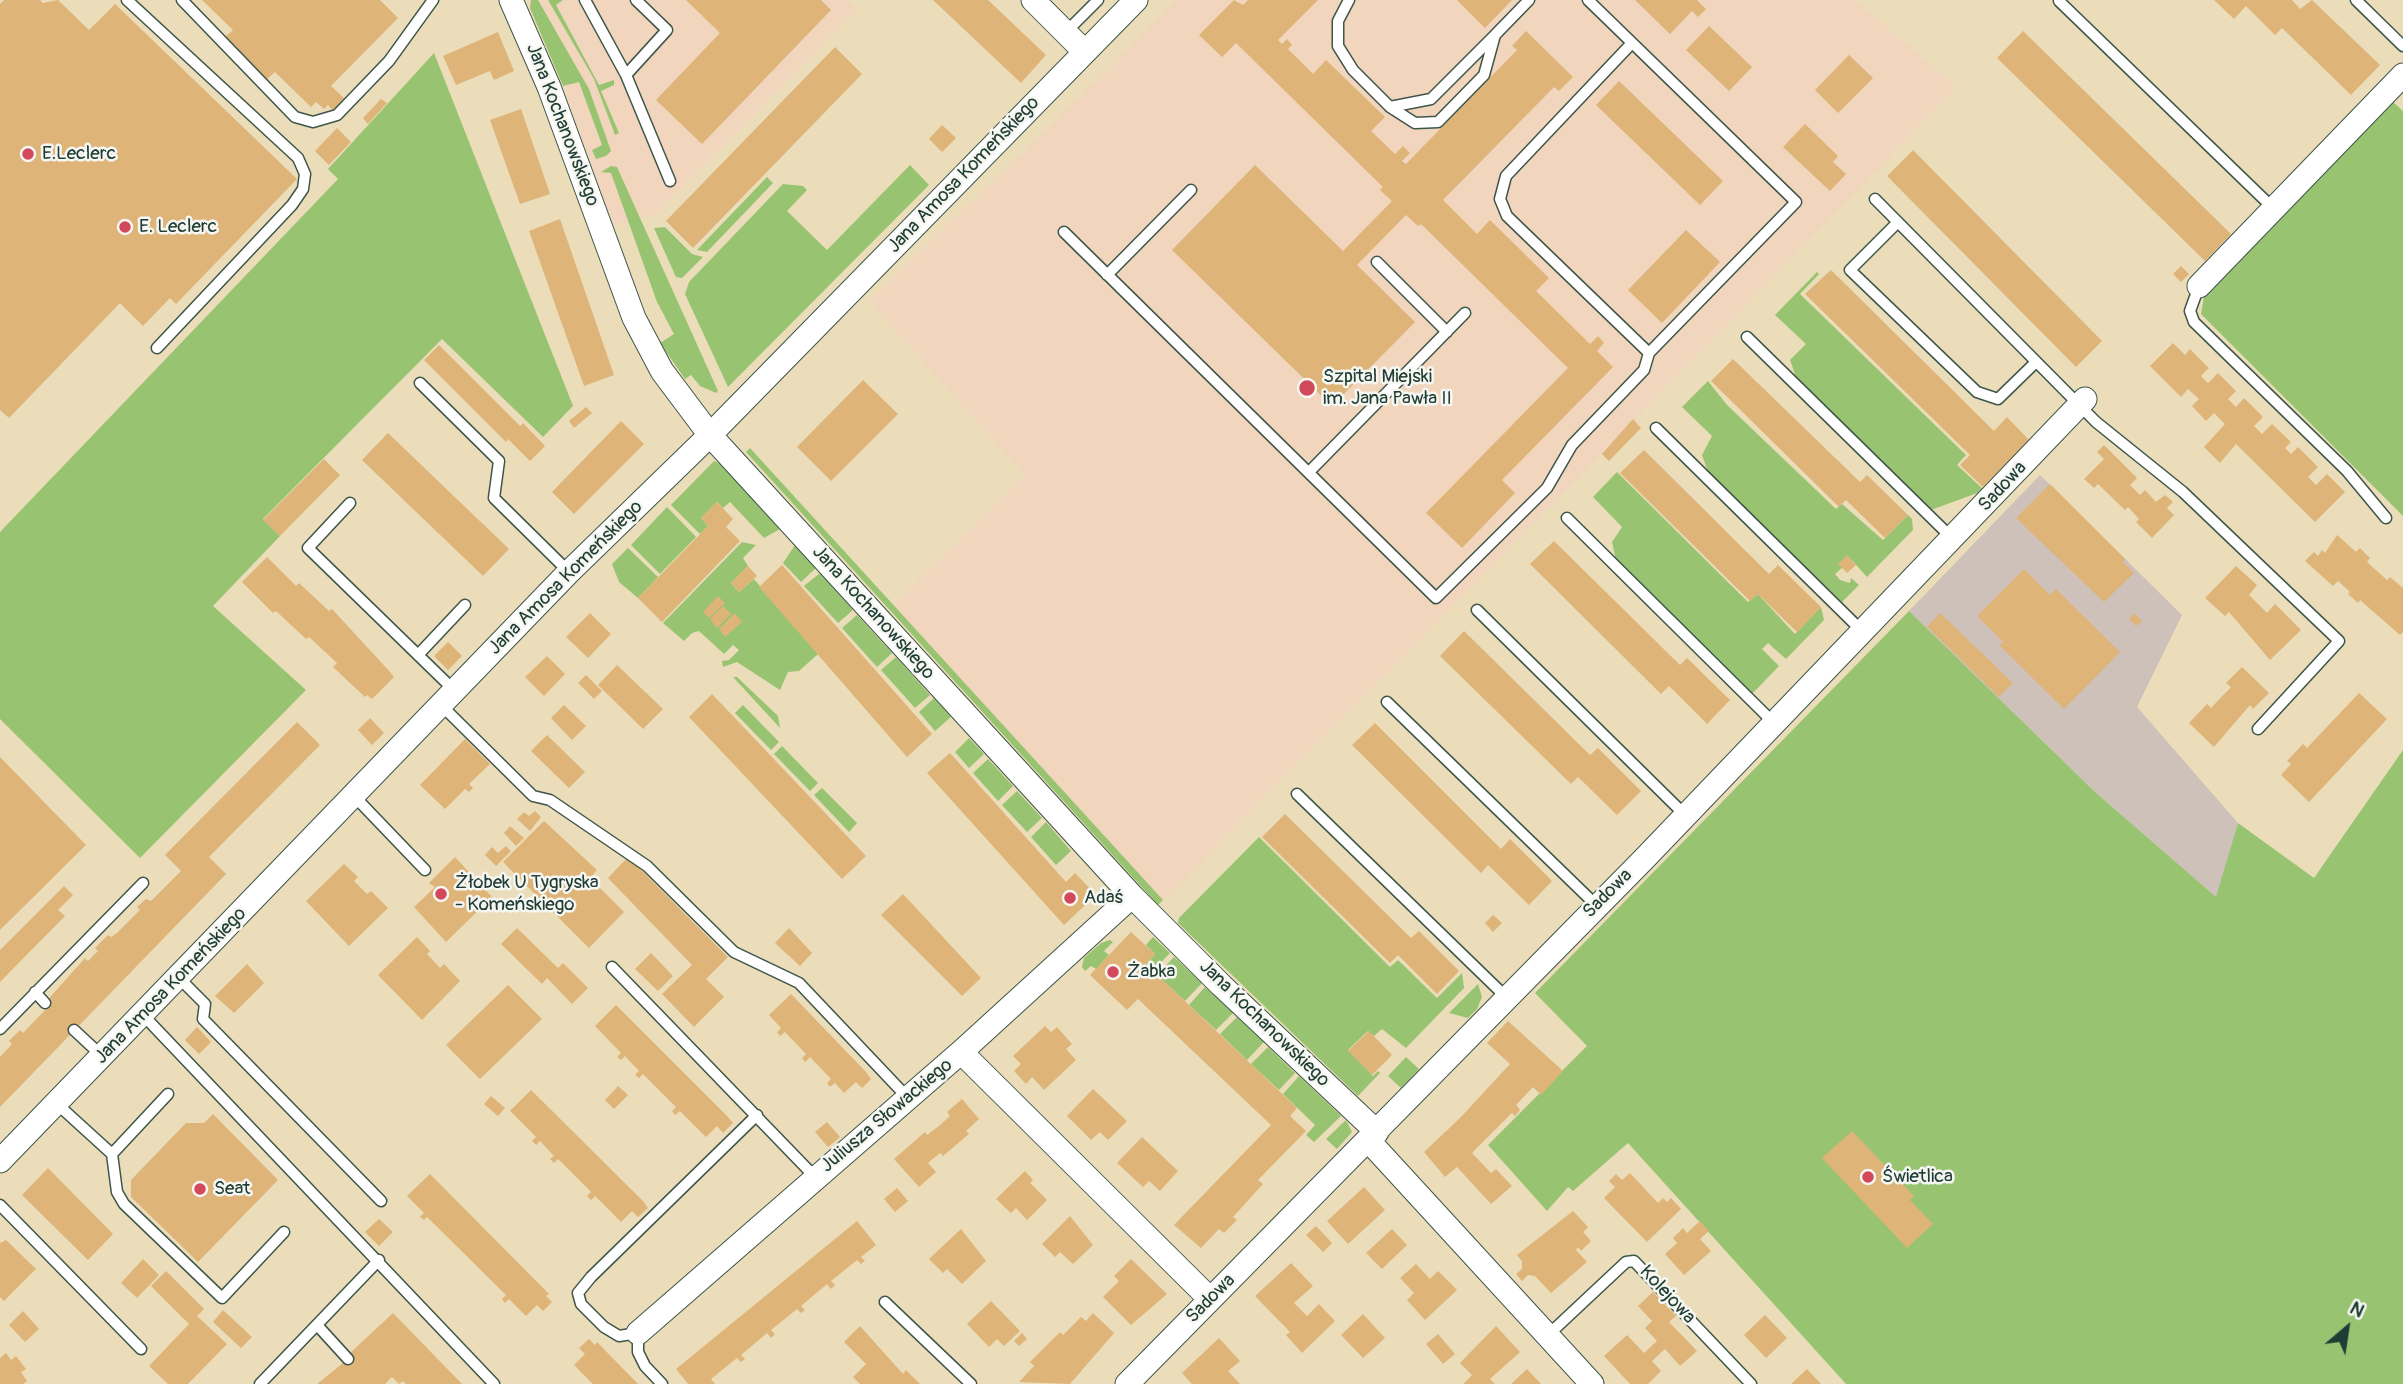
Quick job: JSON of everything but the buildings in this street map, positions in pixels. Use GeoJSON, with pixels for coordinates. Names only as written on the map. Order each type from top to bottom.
{"type":"FeatureCollection","features":[{"type":"Feature","properties":{"kind":"street","name":"Jana Kochanowskiego"},"geometry":{"type":"LineString","coordinates":[[511,0],[549,87],[634,318],[662,371],[710,435],[1132,896],[1373,1136]]}},
{"type":"Feature","properties":{"kind":"street"},"geometry":{"type":"LineString","coordinates":[[1033,0],[1085,51]]}},
{"type":"Feature","properties":{"kind":"street","name":"Jana Amosa Komeńskiego"},"geometry":{"type":"LineString","coordinates":[[0,1161],[355,797],[569,572],[710,435],[1136,0]]}},
{"type":"Feature","properties":{"kind":"street"},"geometry":{"type":"LineString","coordinates":[[2199,286],[2403,75]]}},
{"type":"Feature","properties":{"kind":"street","name":"Sadowa"},"geometry":{"type":"LineString","coordinates":[[1127,1384],[1373,1136],[1953,540],[2082,402]]}},
{"type":"Feature","properties":{"kind":"street","name":"Juliusza Słowackiego"},"geometry":{"type":"LineString","coordinates":[[639,1332],[961,1052],[1132,896]]}},
{"type":"Feature","properties":{"kind":"street"},"geometry":{"type":"LineString","coordinates":[[961,1052],[1210,1299]]}},
{"type":"Feature","properties":{"kind":"street"},"geometry":{"type":"LineString","coordinates":[[1373,1136],[1592,1384]]}},
{"type":"Feature","properties":{"kind":"lane"},"geometry":{"type":"LineString","coordinates":[[127,0],[298,159],[305,174],[303,189],[292,205],[158,348]]}},
{"type":"Feature","properties":{"kind":"lane"},"geometry":{"type":"LineString","coordinates":[[182,0],[295,117],[313,122],[337,115],[390,61],[433,0]]}},
{"type":"Feature","properties":{"kind":"lane"},"geometry":{"type":"LineString","coordinates":[[585,0],[626,75],[670,181]]}},
{"type":"Feature","properties":{"kind":"lane"},"geometry":{"type":"LineString","coordinates":[[626,75],[667,30],[636,0]]}},
{"type":"Feature","properties":{"kind":"lane"},"geometry":{"type":"LineString","coordinates":[[1066,32],[1098,0]]}},
{"type":"Feature","properties":{"kind":"lane"},"geometry":{"type":"LineString","coordinates":[[1349,0],[1338,21],[1338,46],[1353,70],[1390,107],[1415,123],[1438,122],[1485,75],[1495,35]]}},
{"type":"Feature","properties":{"kind":"lane"},"geometry":{"type":"LineString","coordinates":[[1390,107],[1431,99],[1529,0]]}},
{"type":"Feature","properties":{"kind":"lane"},"geometry":{"type":"LineString","coordinates":[[1064,232],[1436,598],[1548,488],[1572,445],[1644,370],[1649,353],[1796,202],[1588,0]]}},
{"type":"Feature","properties":{"kind":"lane"},"geometry":{"type":"LineString","coordinates":[[2356,0],[2403,46]]}},
{"type":"Feature","properties":{"kind":"lane"},"geometry":{"type":"LineString","coordinates":[[2059,1],[2272,208]]}},
{"type":"Feature","properties":{"kind":"lane"},"geometry":{"type":"LineString","coordinates":[[1632,43],[1506,176],[1500,199],[1507,216],[1649,353]]}},
{"type":"Feature","properties":{"kind":"lane"},"geometry":{"type":"LineString","coordinates":[[1107,275],[1191,190]]}},
{"type":"Feature","properties":{"kind":"lane"},"geometry":{"type":"LineString","coordinates":[[1875,199],[2036,362],[2082,402],[2096,422],[2182,492],[2339,641],[2258,729]]}},
{"type":"Feature","properties":{"kind":"lane"},"geometry":{"type":"LineString","coordinates":[[1898,222],[1850,270],[1977,392],[1998,399],[2036,362]]}},
{"type":"Feature","properties":{"kind":"lane"},"geometry":{"type":"LineString","coordinates":[[1377,262],[1447,332]]}},
{"type":"Feature","properties":{"kind":"lane"},"geometry":{"type":"LineString","coordinates":[[2199,286],[2190,310],[2194,322],[2347,471],[2386,518]]}},
{"type":"Feature","properties":{"kind":"lane"},"geometry":{"type":"LineString","coordinates":[[1309,472],[1465,313]]}},
{"type":"Feature","properties":{"kind":"lane"},"geometry":{"type":"LineString","coordinates":[[1747,337],[1953,540]]}},
{"type":"Feature","properties":{"kind":"lane"},"geometry":{"type":"LineString","coordinates":[[420,383],[499,461],[494,498],[569,572]]}},
{"type":"Feature","properties":{"kind":"lane"},"geometry":{"type":"LineString","coordinates":[[1656,428],[1863,632]]}},
{"type":"Feature","properties":{"kind":"lane"},"geometry":{"type":"LineString","coordinates":[[350,503],[307,548],[418,655],[448,698],[533,796],[550,800],[647,866],[734,952],[799,983],[908,1098]]}},
{"type":"Feature","properties":{"kind":"lane"},"geometry":{"type":"LineString","coordinates":[[1567,518],[1774,723]]}},
{"type":"Feature","properties":{"kind":"lane"},"geometry":{"type":"LineString","coordinates":[[418,655],[465,605]]}},
{"type":"Feature","properties":{"kind":"lane"},"geometry":{"type":"LineString","coordinates":[[1477,610],[1685,815]]}},
{"type":"Feature","properties":{"kind":"lane"},"geometry":{"type":"LineString","coordinates":[[1387,702],[1597,906]]}},
{"type":"Feature","properties":{"kind":"lane"},"geometry":{"type":"LineString","coordinates":[[1297,794],[1506,997]]}},
{"type":"Feature","properties":{"kind":"lane"},"geometry":{"type":"LineString","coordinates":[[355,797],[425,870]]}},
{"type":"Feature","properties":{"kind":"lane"},"geometry":{"type":"LineString","coordinates":[[0,1029],[143,883]]}},
{"type":"Feature","properties":{"kind":"lane"},"geometry":{"type":"LineString","coordinates":[[612,967],[815,1177]]}},
{"type":"Feature","properties":{"kind":"lane"},"geometry":{"type":"LineString","coordinates":[[179,978],[205,1004],[203,1019],[381,1201]]}},
{"type":"Feature","properties":{"kind":"lane"},"geometry":{"type":"LineString","coordinates":[[34,992],[45,1003]]}},
{"type":"Feature","properties":{"kind":"lane"},"geometry":{"type":"LineString","coordinates":[[143,1015],[177,1054],[379,1260],[494,1384]]}},
{"type":"Feature","properties":{"kind":"lane"},"geometry":{"type":"LineString","coordinates":[[74,1030],[103,1057]]}},
{"type":"Feature","properties":{"kind":"lane"},"geometry":{"type":"LineString","coordinates":[[112,1154],[168,1094]]}},
{"type":"Feature","properties":{"kind":"lane"},"geometry":{"type":"LineString","coordinates":[[56,1103],[112,1154],[117,1192],[124,1204],[222,1298],[284,1232]]}},
{"type":"Feature","properties":{"kind":"lane"},"geometry":{"type":"LineString","coordinates":[[662,1384],[645,1366],[638,1352],[639,1332],[619,1336],[604,1327],[581,1304],[578,1293],[591,1277],[757,1115]]}},
{"type":"Feature","properties":{"kind":"lane"},"geometry":{"type":"LineString","coordinates":[[0,1205],[28,1230],[141,1349]]}},
{"type":"Feature","properties":{"kind":"lane"},"geometry":{"type":"LineString","coordinates":[[260,1384],[379,1260]]}},
{"type":"Feature","properties":{"kind":"lane","name":"Kolejowa"},"geometry":{"type":"LineString","coordinates":[[1547,1336],[1626,1262],[1634,1261],[1751,1384]]}},
{"type":"Feature","properties":{"kind":"lane"},"geometry":{"type":"LineString","coordinates":[[885,1302],[971,1384]]}},
{"type":"Feature","properties":{"kind":"lane"},"geometry":{"type":"LineString","coordinates":[[317,1325],[348,1359]]}},
{"type":"Feature","properties":{"kind":"shaded area"},"geometry":{"type":"Polygon","coordinates":[[[526,0],[848,0],[857,9],[656,214],[613,226],[563,86],[526,0]]]}},
{"type":"Feature","properties":{"kind":"shaded area","name":"Szpital Miejski im. Jana Pawła II"},"geometry":{"type":"Polygon","coordinates":[[[1176,0],[1855,0],[1957,87],[1555,502],[1163,900],[893,605],[1025,475],[869,301],[1111,67],[1176,0]]]}},
{"type":"Feature","properties":{"kind":"shaded area"},"geometry":{"type":"Polygon","coordinates":[[[2040,475],[2182,615],[2137,707],[2238,823],[2217,898],[2094,791],[1909,611],[2040,475]]]}},
{"type":"Feature","properties":{"kind":"green space"},"geometry":{"type":"Polygon","coordinates":[[[531,0],[538,0],[589,89],[611,151],[606,156],[596,159],[592,150],[602,145],[579,82],[563,86],[530,8],[531,0]]]}},
{"type":"Feature","properties":{"kind":"green space"},"geometry":{"type":"Polygon","coordinates":[[[548,0],[563,0],[556,5],[599,85],[614,80],[614,85],[601,91],[619,133],[615,135],[594,79],[548,0]]]}},
{"type":"Feature","properties":{"kind":"green space"},"geometry":{"type":"Polygon","coordinates":[[[434,53],[573,406],[543,437],[442,339],[263,519],[280,536],[213,606],[306,690],[140,858],[0,719],[0,532],[338,179],[328,169],[434,53]]]}},
{"type":"Feature","properties":{"kind":"green space"},"geometry":{"type":"Polygon","coordinates":[[[2393,102],[2403,111],[2403,516],[2201,314],[2204,297],[2393,102]]]}},
{"type":"Feature","properties":{"kind":"green space"},"geometry":{"type":"Polygon","coordinates":[[[910,165],[929,185],[728,387],[685,294],[689,282],[783,184],[803,186],[807,190],[787,211],[827,250],[910,165]]]}},
{"type":"Feature","properties":{"kind":"green space"},"geometry":{"type":"Polygon","coordinates":[[[611,166],[617,167],[718,391],[716,393],[700,386],[691,375],[685,379],[660,343],[674,334],[657,302],[611,173],[601,172],[611,166]]]}},
{"type":"Feature","properties":{"kind":"green space"},"geometry":{"type":"Polygon","coordinates":[[[767,177],[773,183],[707,252],[697,250],[767,177]]]}},
{"type":"Feature","properties":{"kind":"green space"},"geometry":{"type":"Polygon","coordinates":[[[665,227],[692,254],[703,257],[682,278],[676,277],[654,228],[665,227]]]}},
{"type":"Feature","properties":{"kind":"green space"},"geometry":{"type":"Polygon","coordinates":[[[1817,272],[1819,274],[1800,294],[1966,455],[1957,465],[1983,489],[1980,492],[1931,510],[1797,380],[1790,360],[1806,344],[1775,315],[1817,272]]]}},
{"type":"Feature","properties":{"kind":"green space"},"geometry":{"type":"Polygon","coordinates":[[[1708,381],[1727,405],[1836,509],[1842,504],[1883,540],[1908,515],[1912,519],[1913,530],[1867,577],[1848,556],[1839,564],[1842,568],[1835,574],[1840,580],[1850,583],[1851,578],[1859,585],[1842,602],[1708,472],[1702,455],[1712,436],[1682,407],[1708,381]]]}},
{"type":"Feature","properties":{"kind":"green space"},"geometry":{"type":"Polygon","coordinates":[[[750,448],[1163,900],[1158,905],[746,452],[750,448]]]}},
{"type":"Feature","properties":{"kind":"green space"},"geometry":{"type":"Polygon","coordinates":[[[714,461],[723,465],[780,529],[764,538],[730,502],[723,508],[717,502],[701,518],[708,526],[700,534],[671,505],[714,461]]]}},
{"type":"Feature","properties":{"kind":"green space"},"geometry":{"type":"Polygon","coordinates":[[[1617,472],[1748,602],[1758,594],[1795,634],[1821,607],[1824,620],[1786,659],[1768,643],[1762,649],[1779,666],[1752,694],[1616,560],[1612,542],[1622,527],[1593,497],[1617,472]]]}},
{"type":"Feature","properties":{"kind":"green space"},"geometry":{"type":"Polygon","coordinates":[[[667,507],[696,537],[660,574],[631,545],[667,507]]]}},
{"type":"Feature","properties":{"kind":"green space"},"geometry":{"type":"Polygon","coordinates":[[[742,542],[756,545],[743,558],[748,566],[731,583],[739,592],[754,579],[818,654],[799,671],[788,672],[780,690],[737,662],[723,667],[722,661],[729,660],[739,650],[733,645],[724,654],[699,631],[692,633],[684,641],[663,623],[742,542]]]}},
{"type":"Feature","properties":{"kind":"green space"},"geometry":{"type":"Polygon","coordinates":[[[795,545],[816,568],[801,582],[783,563],[795,545]]]}},
{"type":"Feature","properties":{"kind":"green space"},"geometry":{"type":"Polygon","coordinates":[[[628,548],[658,577],[638,598],[619,582],[612,564],[628,548]]]}},
{"type":"Feature","properties":{"kind":"green space"},"geometry":{"type":"Polygon","coordinates":[[[820,573],[853,610],[838,623],[804,586],[820,573]]]}},
{"type":"Feature","properties":{"kind":"green space"},"geometry":{"type":"Polygon","coordinates":[[[1909,611],[2094,791],[2216,897],[2238,823],[2314,878],[2403,750],[2403,1384],[1846,1384],[1628,1143],[1573,1191],[1568,1187],[1547,1211],[1488,1145],[1587,1046],[1535,993],[1909,611]]]}},
{"type":"Feature","properties":{"kind":"green space"},"geometry":{"type":"Polygon","coordinates":[[[857,615],[892,653],[877,667],[842,628],[857,615]]]}},
{"type":"Feature","properties":{"kind":"green space"},"geometry":{"type":"Polygon","coordinates":[[[896,657],[930,695],[915,708],[881,670],[896,657]]]}},
{"type":"Feature","properties":{"kind":"green space"},"geometry":{"type":"Polygon","coordinates":[[[733,677],[737,677],[778,716],[780,728],[733,677]]]}},
{"type":"Feature","properties":{"kind":"green space"},"geometry":{"type":"Polygon","coordinates":[[[934,698],[951,717],[935,731],[919,712],[934,698]]]}},
{"type":"Feature","properties":{"kind":"green space"},"geometry":{"type":"Polygon","coordinates":[[[743,705],[779,742],[771,750],[735,713],[743,705]]]}},
{"type":"Feature","properties":{"kind":"green space"},"geometry":{"type":"Polygon","coordinates":[[[969,738],[984,754],[969,768],[955,752],[969,738]]]}},
{"type":"Feature","properties":{"kind":"green space"},"geometry":{"type":"Polygon","coordinates":[[[782,746],[818,783],[810,791],[774,754],[782,746]]]}},
{"type":"Feature","properties":{"kind":"green space"},"geometry":{"type":"Polygon","coordinates":[[[988,759],[1013,786],[998,801],[973,773],[988,759]]]}},
{"type":"Feature","properties":{"kind":"green space"},"geometry":{"type":"Polygon","coordinates":[[[822,788],[857,823],[849,832],[814,795],[822,788]]]}},
{"type":"Feature","properties":{"kind":"green space"},"geometry":{"type":"Polygon","coordinates":[[[1017,791],[1042,818],[1027,832],[1002,805],[1017,791]]]}},
{"type":"Feature","properties":{"kind":"green space"},"geometry":{"type":"Polygon","coordinates":[[[1046,822],[1071,851],[1056,865],[1031,837],[1046,822]]]}},
{"type":"Feature","properties":{"kind":"green space"},"geometry":{"type":"Polygon","coordinates":[[[1259,837],[1390,967],[1398,960],[1437,998],[1462,973],[1464,988],[1406,1048],[1382,1029],[1374,1036],[1368,1031],[1348,1050],[1373,1076],[1378,1071],[1380,1073],[1358,1096],[1178,923],[1179,918],[1259,837]]]}},
{"type":"Feature","properties":{"kind":"green space"},"geometry":{"type":"Polygon","coordinates":[[[1153,937],[1170,953],[1153,971],[1146,964],[1155,954],[1146,945],[1153,937]]]}},
{"type":"Feature","properties":{"kind":"green space"},"geometry":{"type":"Polygon","coordinates":[[[1110,940],[1113,942],[1104,951],[1109,955],[1096,969],[1091,966],[1085,971],[1082,967],[1084,958],[1101,943],[1110,940]]]}},
{"type":"Feature","properties":{"kind":"green space"},"geometry":{"type":"Polygon","coordinates":[[[1174,957],[1202,983],[1185,1001],[1157,975],[1174,957]]]}},
{"type":"Feature","properties":{"kind":"green space"},"geometry":{"type":"Polygon","coordinates":[[[1478,984],[1482,997],[1477,1009],[1468,1018],[1449,1013],[1478,984]]]}},
{"type":"Feature","properties":{"kind":"green space"},"geometry":{"type":"Polygon","coordinates":[[[1205,987],[1233,1013],[1216,1030],[1189,1005],[1205,987]]]}},
{"type":"Feature","properties":{"kind":"green space"},"geometry":{"type":"Polygon","coordinates":[[[1237,1017],[1264,1042],[1247,1060],[1220,1034],[1237,1017]]]}},
{"type":"Feature","properties":{"kind":"green space"},"geometry":{"type":"Polygon","coordinates":[[[1268,1047],[1295,1073],[1279,1090],[1251,1064],[1268,1047]]]}},
{"type":"Feature","properties":{"kind":"green space"},"geometry":{"type":"Polygon","coordinates":[[[1406,1057],[1419,1069],[1401,1088],[1388,1076],[1406,1057]]]}},
{"type":"Feature","properties":{"kind":"green space"},"geometry":{"type":"Polygon","coordinates":[[[1299,1076],[1341,1116],[1314,1142],[1306,1135],[1315,1125],[1283,1094],[1299,1076]]]}},
{"type":"Feature","properties":{"kind":"green space"},"geometry":{"type":"Polygon","coordinates":[[[1346,1120],[1352,1132],[1337,1149],[1326,1139],[1346,1120]]]}},
{"type":"Feature","properties":{"kind":"place","name":"E.Leclerc"},"geometry":{"type":"Point","coordinates":[28,154]}},
{"type":"Feature","properties":{"kind":"place","name":"E. Leclerc"},"geometry":{"type":"Point","coordinates":[125,227]}},
{"type":"Feature","properties":{"kind":"place","name":"Szpital Miejski im. Jana Pawła II"},"geometry":{"type":"Point","coordinates":[1307,388]}},
{"type":"Feature","properties":{"kind":"place","name":"Żłobek U Tygryska - Komeńskiego"},"geometry":{"type":"Point","coordinates":[441,894]}},
{"type":"Feature","properties":{"kind":"place","name":"Adaś"},"geometry":{"type":"Point","coordinates":[1070,898]}},
{"type":"Feature","properties":{"kind":"place","name":"Żabka"},"geometry":{"type":"Point","coordinates":[1113,972]}},
{"type":"Feature","properties":{"kind":"place","name":"Świetlica"},"geometry":{"type":"Point","coordinates":[1868,1177]}},
{"type":"Feature","properties":{"kind":"place","name":"Seat"},"geometry":{"type":"Point","coordinates":[200,1189]}}]}
